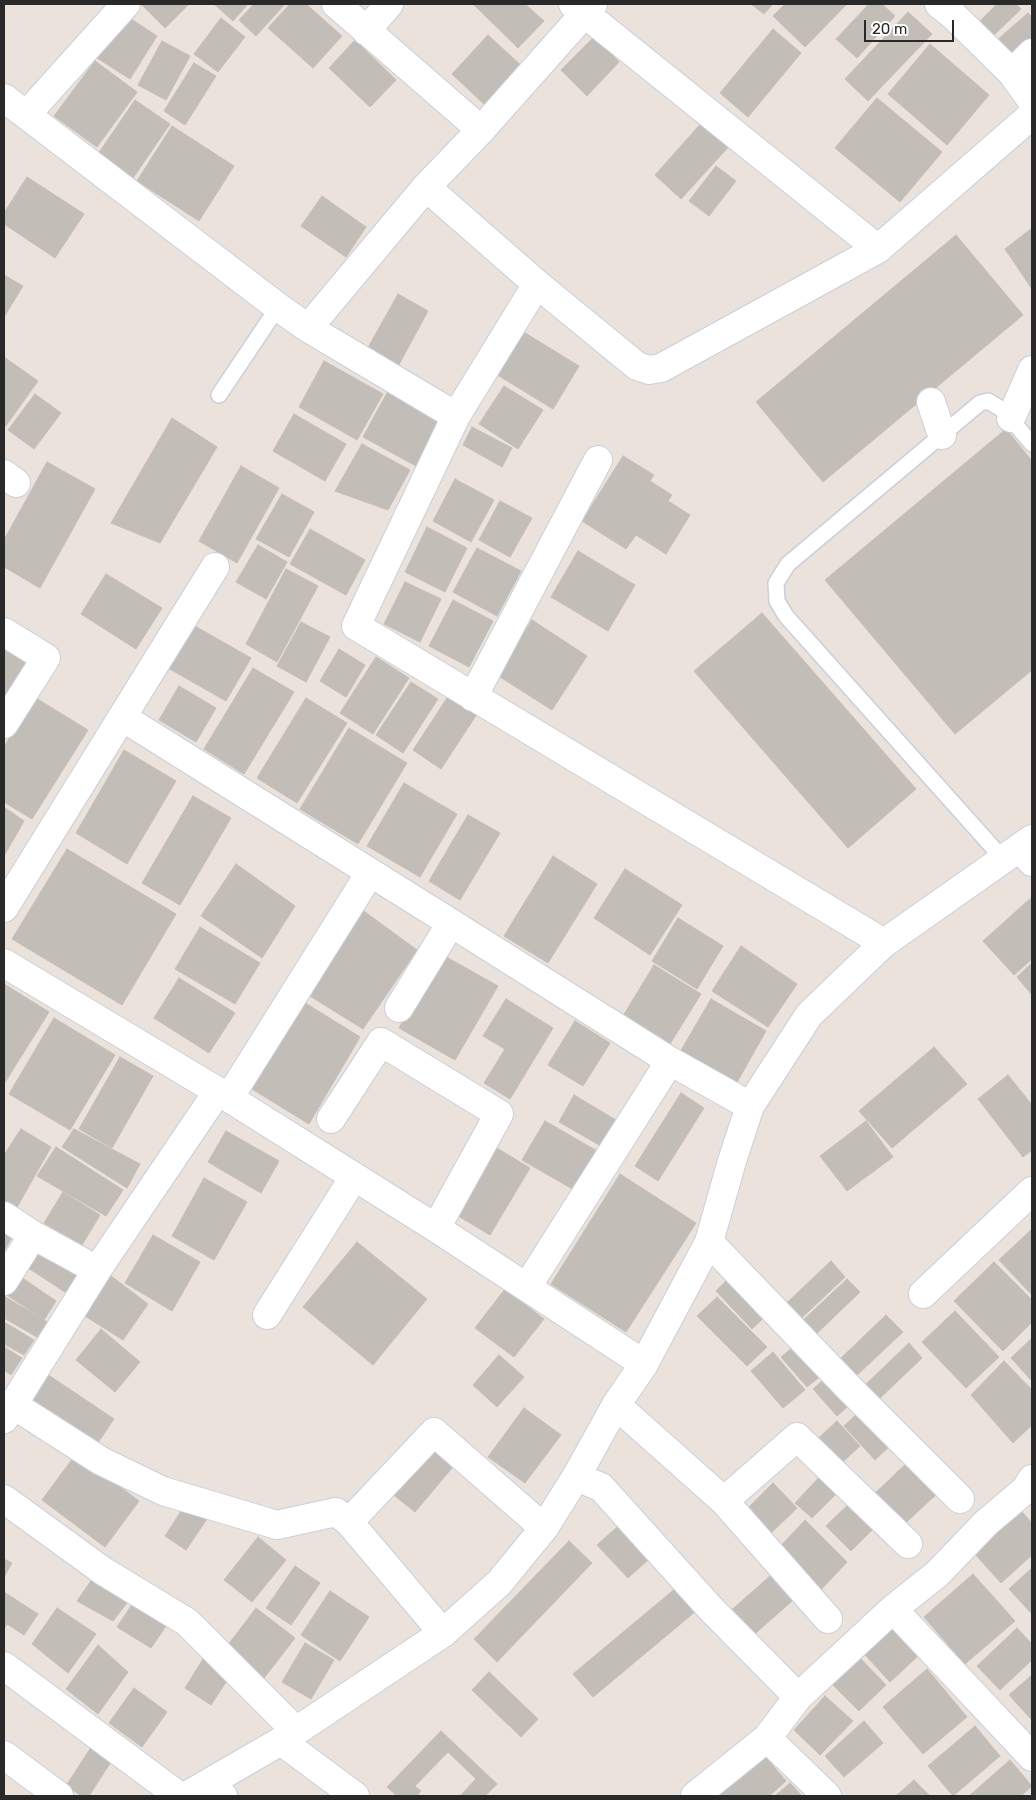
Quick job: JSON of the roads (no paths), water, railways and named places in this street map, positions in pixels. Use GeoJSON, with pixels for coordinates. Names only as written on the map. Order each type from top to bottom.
{"type":"FeatureCollection","features":[{"type":"Feature","properties":{"kind":"street"},"geometry":{"type":"LineString","coordinates":[[27,114],[126,4]]}},
{"type":"Feature","properties":{"kind":"street"},"geometry":{"type":"LineString","coordinates":[[336,4],[481,130]]}},
{"type":"Feature","properties":{"kind":"street"},"geometry":{"type":"LineString","coordinates":[[366,31],[389,4]]}},
{"type":"Feature","properties":{"kind":"street"},"geometry":{"type":"LineString","coordinates":[[308,328],[426,187],[481,130],[584,7],[878,249]]}},
{"type":"Feature","properties":{"kind":"street"},"geometry":{"type":"LineString","coordinates":[[953,8],[1012,73],[1032,101]]}},
{"type":"Feature","properties":{"kind":"street"},"geometry":{"type":"LineString","coordinates":[[1012,73],[1032,53]]}},
{"type":"Feature","properties":{"kind":"street"},"geometry":{"type":"LineString","coordinates":[[4,98],[278,307],[308,328],[456,416]]}},
{"type":"Feature","properties":{"kind":"street"},"geometry":{"type":"LineString","coordinates":[[426,187],[537,284],[637,366],[649,370],[661,368],[878,249],[1032,115]]}},
{"type":"Feature","properties":{"kind":"street"},"geometry":{"type":"LineString","coordinates":[[537,284],[456,416],[356,626],[884,943]]}},
{"type":"Feature","properties":{"kind":"street"},"geometry":{"type":"LineString","coordinates":[[1011,418],[1032,370]]}},
{"type":"Feature","properties":{"kind":"street"},"geometry":{"type":"LineString","coordinates":[[930,402],[942,435]]}},
{"type":"Feature","properties":{"kind":"street"},"geometry":{"type":"LineString","coordinates":[[472,697],[598,460]]}},
{"type":"Feature","properties":{"kind":"street"},"geometry":{"type":"LineString","coordinates":[[4,908],[215,567]]}},
{"type":"Feature","properties":{"kind":"street"},"geometry":{"type":"LineString","coordinates":[[4,632],[46,658],[4,724]]}},
{"type":"Feature","properties":{"kind":"street"},"geometry":{"type":"LineString","coordinates":[[122,717],[670,1062],[750,1106]]}},
{"type":"Feature","properties":{"kind":"street"},"geometry":{"type":"LineString","coordinates":[[205,1792],[443,1633],[499,1584],[544,1528],[576,1477],[616,1405],[644,1364],[709,1242],[750,1106],[809,1015],[884,943],[1022,852]]}},
{"type":"Feature","properties":{"kind":"street"},"geometry":{"type":"LineString","coordinates":[[370,873],[223,1094],[97,1270],[8,1412],[163,1491],[277,1525],[336,1512],[349,1522],[443,1633]]}},
{"type":"Feature","properties":{"kind":"street"},"geometry":{"type":"LineString","coordinates":[[399,1008],[451,923]]}},
{"type":"Feature","properties":{"kind":"street"},"geometry":{"type":"LineString","coordinates":[[4,963],[223,1094],[436,1228],[644,1364]]}},
{"type":"Feature","properties":{"kind":"street"},"geometry":{"type":"LineString","coordinates":[[332,1119],[381,1042],[499,1114],[436,1228]]}},
{"type":"Feature","properties":{"kind":"street"},"geometry":{"type":"LineString","coordinates":[[526,1287],[670,1062]]}},
{"type":"Feature","properties":{"kind":"street"},"geometry":{"type":"LineString","coordinates":[[267,1315],[354,1177]]}},
{"type":"Feature","properties":{"kind":"street"},"geometry":{"type":"LineString","coordinates":[[923,1294],[1032,1191]]}},
{"type":"Feature","properties":{"kind":"street"},"geometry":{"type":"LineString","coordinates":[[4,1216],[33,1235],[97,1270]]}},
{"type":"Feature","properties":{"kind":"street"},"geometry":{"type":"LineString","coordinates":[[4,1281],[33,1235]]}},
{"type":"Feature","properties":{"kind":"street"},"geometry":{"type":"LineString","coordinates":[[709,1242],[840,1379],[960,1499]]}},
{"type":"Feature","properties":{"kind":"street"},"geometry":{"type":"LineString","coordinates":[[616,1405],[724,1502],[828,1619]]}},
{"type":"Feature","properties":{"kind":"street"},"geometry":{"type":"LineString","coordinates":[[349,1522],[434,1432],[544,1528]]}},
{"type":"Feature","properties":{"kind":"street"},"geometry":{"type":"LineString","coordinates":[[724,1502],[797,1437],[908,1544]]}},
{"type":"Feature","properties":{"kind":"street"},"geometry":{"type":"LineString","coordinates":[[576,1477],[601,1487],[711,1609],[798,1697]]}},
{"type":"Feature","properties":{"kind":"street"},"geometry":{"type":"LineString","coordinates":[[695,1796],[767,1738],[798,1697],[893,1609],[937,1574],[986,1523],[1030,1489]]}},
{"type":"Feature","properties":{"kind":"street"},"geometry":{"type":"LineString","coordinates":[[4,1499],[103,1571],[187,1622],[288,1736],[355,1796]]}},
{"type":"Feature","properties":{"kind":"street"},"geometry":{"type":"LineString","coordinates":[[893,1609],[1032,1757]]}},
{"type":"Feature","properties":{"kind":"street"},"geometry":{"type":"LineString","coordinates":[[4,1666],[179,1796]]}},
{"type":"Feature","properties":{"kind":"street"},"geometry":{"type":"LineString","coordinates":[[767,1738],[827,1796]]}},
{"type":"Feature","properties":{"kind":"street"},"geometry":{"type":"LineString","coordinates":[[4,1755],[59,1796]]}},
{"type":"Feature","properties":{"kind":"lane"},"geometry":{"type":"LineString","coordinates":[[219,395],[278,307]]}},
{"type":"Feature","properties":{"kind":"lane"},"geometry":{"type":"LineString","coordinates":[[1022,852],[786,616],[777,601],[776,583],[788,564],[980,403],[996,404],[1011,418],[1032,444]]}}]}
